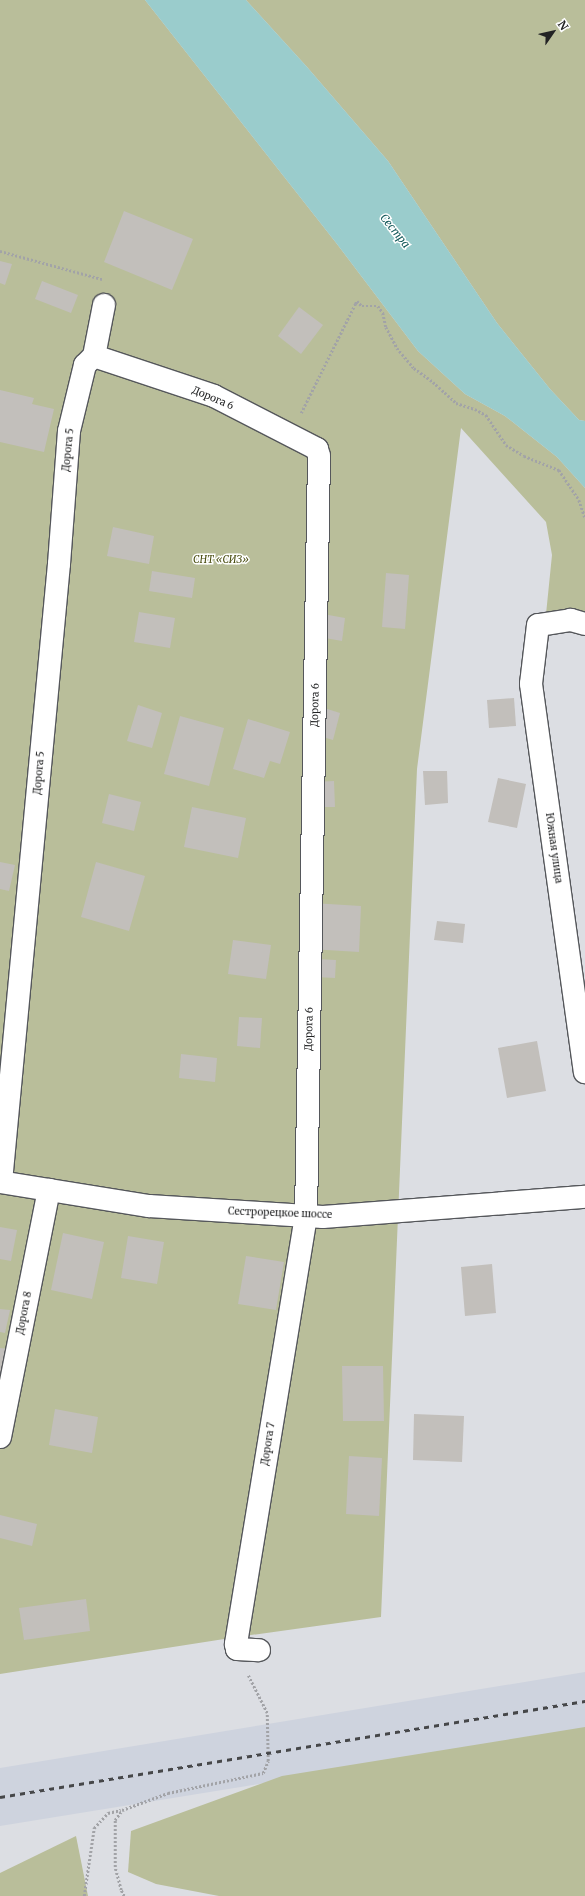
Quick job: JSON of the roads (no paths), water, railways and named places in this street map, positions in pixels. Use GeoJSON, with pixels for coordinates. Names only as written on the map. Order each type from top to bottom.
{"type":"FeatureCollection","features":[{"type":"Feature","properties":{"kind":"street","name":"Дорога 5"},"geometry":{"type":"LineString","coordinates":[[0,1182],[57,579],[69,431],[104,305]]}},
{"type":"Feature","properties":{"kind":"street","name":"Дорога 6"},"geometry":{"type":"LineString","coordinates":[[89,360],[214,396],[317,449],[319,456],[306,1216]]}},
{"type":"Feature","properties":{"kind":"street","name":"Южная улица"},"geometry":{"type":"LineString","coordinates":[[585,624],[571,620],[538,624],[531,684],[585,1072]]}},
{"type":"Feature","properties":{"kind":"street","name":"Сестрорецкое шоссе"},"geometry":{"type":"LineString","coordinates":[[0,1182],[150,1206],[323,1217],[585,1197]]}},
{"type":"Feature","properties":{"kind":"street","name":"Дорога 8"},"geometry":{"type":"LineString","coordinates":[[0,1437],[49,1190]]}},
{"type":"Feature","properties":{"kind":"street","name":"Дорога 7"},"geometry":{"type":"LineString","coordinates":[[260,1650],[237,1649],[237,1637],[306,1216]]}},
{"type":"Feature","properties":{"kind":"water","name":"Сестра"},"geometry":{"type":"Polygon","coordinates":[[[145,0],[246,0],[307,67],[388,161],[497,323],[550,389],[579,420],[585,421],[585,488],[557,457],[505,416],[465,394],[418,351],[337,244],[145,0]]]}},
{"type":"Feature","properties":{"kind":"railway"},"geometry":{"type":"LineString","coordinates":[[0,1797],[585,1701]]}},
{"type":"Feature","properties":{"kind":"park label","name":"СНТ «СИЗ»"},"geometry":{"type":"Point","coordinates":[221,560]}}]}
